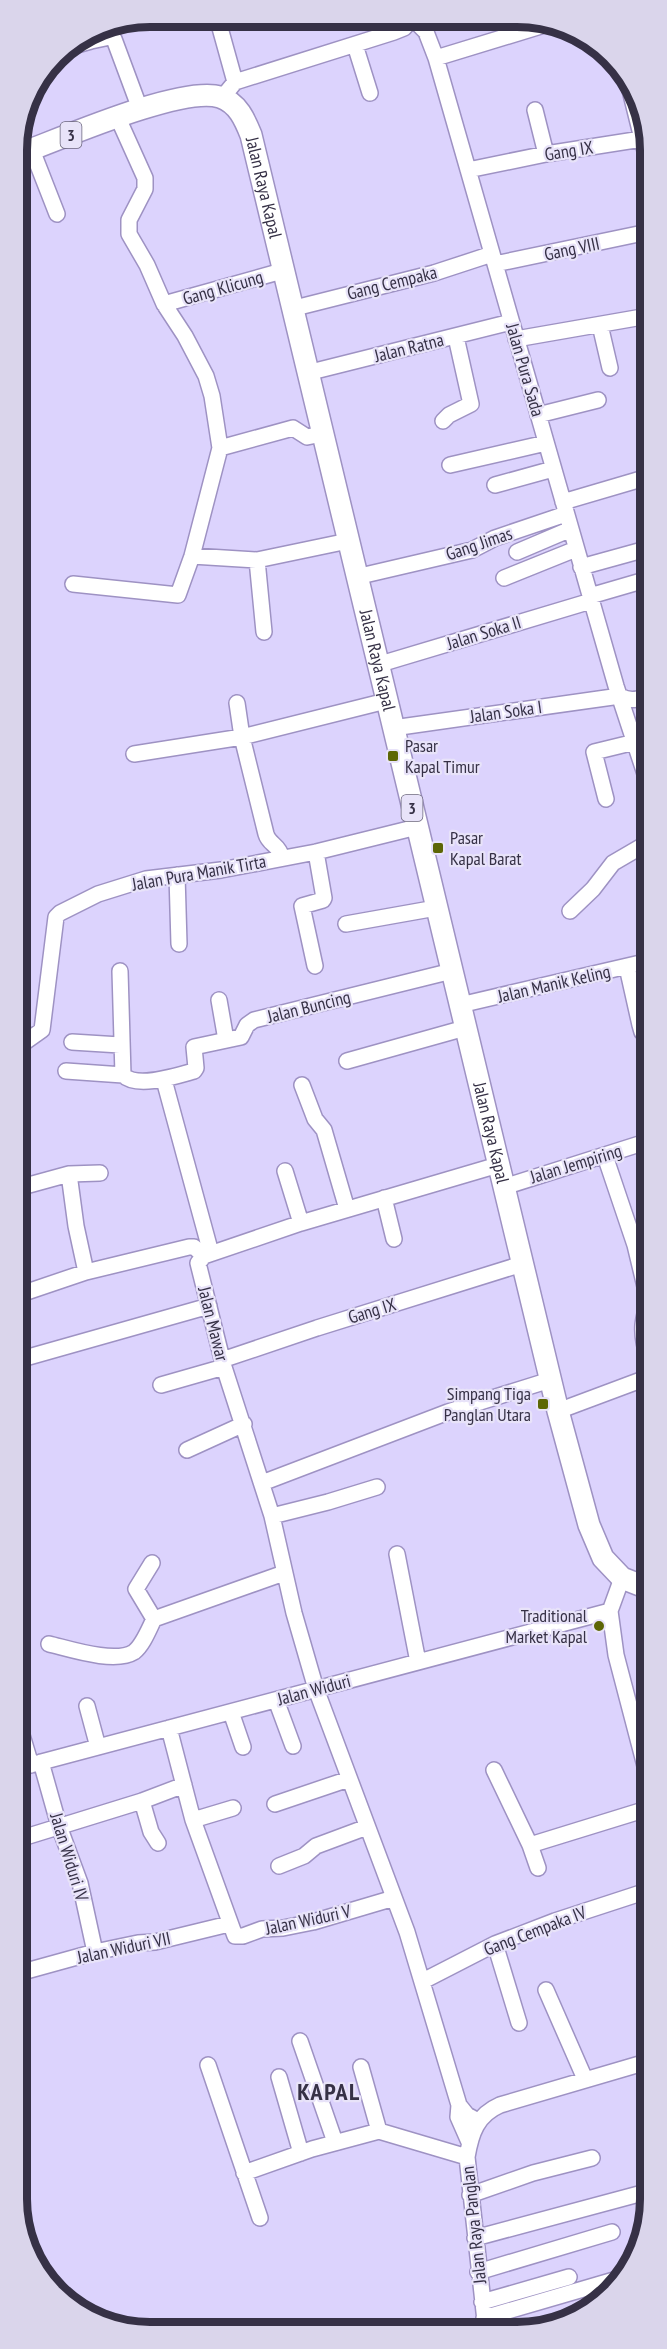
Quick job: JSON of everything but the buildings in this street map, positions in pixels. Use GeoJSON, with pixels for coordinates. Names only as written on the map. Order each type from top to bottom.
{"type":"FeatureCollection","features":[{"type":"Feature","properties":{"kind":"highway","name":"3"},"geometry":{"type":"LineString","coordinates":[[27,151],[129,114],[188,97],[213,96],[229,90]]}},
{"type":"Feature","properties":{"kind":"highway","name":"Jalan Raya Kapal"},"geometry":{"type":"LineString","coordinates":[[229,90],[251,135],[291,309],[558,1411],[595,1541],[603,1558],[622,1578],[640,1585]]}},
{"type":"Feature","properties":{"kind":"street"},"geometry":{"type":"LineString","coordinates":[[219,27],[229,90],[404,27]]}},
{"type":"Feature","properties":{"kind":"street","name":"Jalan Pura Sada"},"geometry":{"type":"LineString","coordinates":[[421,27],[426,32],[436,58],[471,168],[489,261],[511,322],[590,598],[640,757]]}},
{"type":"Feature","properties":{"kind":"street"},"geometry":{"type":"LineString","coordinates":[[436,58],[534,28]]}},
{"type":"Feature","properties":{"kind":"street"},"geometry":{"type":"LineString","coordinates":[[73,584],[181,593],[197,556],[227,446],[206,376],[129,234],[129,220],[145,189],[145,178],[114,39],[99,38]]}},
{"type":"Feature","properties":{"kind":"street"},"geometry":{"type":"LineString","coordinates":[[356,45],[370,93]]}},
{"type":"Feature","properties":{"kind":"street"},"geometry":{"type":"LineString","coordinates":[[535,110],[546,153]]}},
{"type":"Feature","properties":{"kind":"street","name":"Gang IX"},"geometry":{"type":"LineString","coordinates":[[471,168],[546,153],[640,139]]}},
{"type":"Feature","properties":{"kind":"street"},"geometry":{"type":"LineString","coordinates":[[27,158],[57,214]]}},
{"type":"Feature","properties":{"kind":"street","name":"Gang IX"},"geometry":{"type":"LineString","coordinates":[[471,168],[526,162]]}},
{"type":"Feature","properties":{"kind":"street","name":"Gang VIII"},"geometry":{"type":"LineString","coordinates":[[489,261],[640,233]]}},
{"type":"Feature","properties":{"kind":"street","name":"Gang Cempaka"},"geometry":{"type":"LineString","coordinates":[[446,273],[489,261]]}},
{"type":"Feature","properties":{"kind":"street","name":"Gang Cempaka"},"geometry":{"type":"LineString","coordinates":[[291,309],[489,261]]}},
{"type":"Feature","properties":{"kind":"street","name":"Gang Klicung"},"geometry":{"type":"LineString","coordinates":[[168,303],[282,271]]}},
{"type":"Feature","properties":{"kind":"street"},"geometry":{"type":"LineString","coordinates":[[516,339],[640,318]]}},
{"type":"Feature","properties":{"kind":"street","name":"Jalan Ratna"},"geometry":{"type":"LineString","coordinates":[[307,373],[511,322]]}},
{"type":"Feature","properties":{"kind":"street"},"geometry":{"type":"LineString","coordinates":[[600,325],[610,368]]}},
{"type":"Feature","properties":{"kind":"street"},"geometry":{"type":"LineString","coordinates":[[442,420],[471,404],[456,336]]}},
{"type":"Feature","properties":{"kind":"street"},"geometry":{"type":"LineString","coordinates":[[538,416],[598,400]]}},
{"type":"Feature","properties":{"kind":"street"},"geometry":{"type":"LineString","coordinates":[[227,446],[293,428],[307,437],[322,434]]}},
{"type":"Feature","properties":{"kind":"street"},"geometry":{"type":"LineString","coordinates":[[450,465],[546,443]]}},
{"type":"Feature","properties":{"kind":"street"},"geometry":{"type":"LineString","coordinates":[[495,485],[553,469]]}},
{"type":"Feature","properties":{"kind":"street","name":"Gang Jimas"},"geometry":{"type":"LineString","coordinates":[[356,577],[472,550],[565,508],[640,480]]}},
{"type":"Feature","properties":{"kind":"street"},"geometry":{"type":"LineString","coordinates":[[517,552],[571,529]]}},
{"type":"Feature","properties":{"kind":"street"},"geometry":{"type":"LineString","coordinates":[[197,556],[257,560],[348,541]]}},
{"type":"Feature","properties":{"kind":"street"},"geometry":{"type":"LineString","coordinates":[[504,578],[576,549]]}},
{"type":"Feature","properties":{"kind":"street"},"geometry":{"type":"LineString","coordinates":[[581,567],[639,551]]}},
{"type":"Feature","properties":{"kind":"street"},"geometry":{"type":"LineString","coordinates":[[257,560],[264,632]]}},
{"type":"Feature","properties":{"kind":"street","name":"Jalan Soka II"},"geometry":{"type":"LineString","coordinates":[[377,664],[640,582]]}},
{"type":"Feature","properties":{"kind":"street"},"geometry":{"type":"LineString","coordinates":[[620,696],[626,700],[640,698]]}},
{"type":"Feature","properties":{"kind":"street","name":"Jalan Soka I"},"geometry":{"type":"LineString","coordinates":[[393,728],[620,696]]}},
{"type":"Feature","properties":{"kind":"street"},"geometry":{"type":"LineString","coordinates":[[134,754],[242,737],[386,701]]}},
{"type":"Feature","properties":{"kind":"street"},"geometry":{"type":"LineString","coordinates":[[237,703],[242,737],[267,839],[278,848],[282,858]]}},
{"type":"Feature","properties":{"kind":"street"},"geometry":{"type":"LineString","coordinates":[[606,799],[594,752],[635,741]]}},
{"type":"Feature","properties":{"kind":"street","name":"Jalan Pura Manik Tirta"},"geometry":{"type":"LineString","coordinates":[[27,1041],[42,1030],[57,915],[98,894],[126,884],[221,870],[315,852],[417,827]]}},
{"type":"Feature","properties":{"kind":"street"},"geometry":{"type":"LineString","coordinates":[[570,910],[593,889],[613,863],[640,847]]}},
{"type":"Feature","properties":{"kind":"street"},"geometry":{"type":"LineString","coordinates":[[315,852],[324,898],[302,906],[315,966]]}},
{"type":"Feature","properties":{"kind":"street"},"geometry":{"type":"LineString","coordinates":[[168,876],[179,944]]}},
{"type":"Feature","properties":{"kind":"street"},"geometry":{"type":"LineString","coordinates":[[346,924],[436,908]]}},
{"type":"Feature","properties":{"kind":"street","name":"Jalan Manik Keling"},"geometry":{"type":"LineString","coordinates":[[460,1005],[640,964]]}},
{"type":"Feature","properties":{"kind":"street"},"geometry":{"type":"LineString","coordinates":[[627,967],[640,1025]]}},
{"type":"Feature","properties":{"kind":"street"},"geometry":{"type":"LineString","coordinates":[[120,971],[120,1045],[131,1079]]}},
{"type":"Feature","properties":{"kind":"street","name":"Jalan Buncing"},"geometry":{"type":"LineString","coordinates":[[164,1080],[195,1070],[194,1047],[241,1037],[247,1025],[254,1020],[452,971]]}},
{"type":"Feature","properties":{"kind":"street"},"geometry":{"type":"LineString","coordinates":[[219,1000],[226,1040]]}},
{"type":"Feature","properties":{"kind":"street"},"geometry":{"type":"LineString","coordinates":[[347,1061],[465,1028]]}},
{"type":"Feature","properties":{"kind":"street"},"geometry":{"type":"LineString","coordinates":[[72,1042],[120,1045]]}},
{"type":"Feature","properties":{"kind":"street"},"geometry":{"type":"LineString","coordinates":[[66,1071],[131,1079],[164,1080],[208,1254]]}},
{"type":"Feature","properties":{"kind":"street"},"geometry":{"type":"LineString","coordinates":[[302,1085],[314,1116],[324,1130],[347,1209]]}},
{"type":"Feature","properties":{"kind":"street","name":"Jalan Jempiring"},"geometry":{"type":"LineString","coordinates":[[504,1186],[640,1144]]}},
{"type":"Feature","properties":{"kind":"street"},"geometry":{"type":"LineString","coordinates":[[605,1156],[640,1266]]}},
{"type":"Feature","properties":{"kind":"street"},"geometry":{"type":"LineString","coordinates":[[27,1292],[86,1272],[194,1247],[208,1254],[301,1223],[498,1165]]}},
{"type":"Feature","properties":{"kind":"street"},"geometry":{"type":"LineString","coordinates":[[285,1171],[301,1223]]}},
{"type":"Feature","properties":{"kind":"street"},"geometry":{"type":"LineString","coordinates":[[27,1186],[69,1174],[100,1173]]}},
{"type":"Feature","properties":{"kind":"street"},"geometry":{"type":"LineString","coordinates":[[69,1174],[76,1226],[86,1272]]}},
{"type":"Feature","properties":{"kind":"street"},"geometry":{"type":"LineString","coordinates":[[384,1198],[394,1239]]}},
{"type":"Feature","properties":{"kind":"street","name":"Jalan Mawar"},"geometry":{"type":"LineString","coordinates":[[208,1254],[198,1263],[223,1364],[272,1516],[284,1573],[316,1689],[423,1981],[459,2105],[458,2117],[468,2149]]}},
{"type":"Feature","properties":{"kind":"street","name":"Gang IX"},"geometry":{"type":"LineString","coordinates":[[161,1385],[317,1328],[522,1264]]}},
{"type":"Feature","properties":{"kind":"street"},"geometry":{"type":"LineString","coordinates":[[27,1357],[209,1306]]}},
{"type":"Feature","properties":{"kind":"street"},"geometry":{"type":"LineString","coordinates":[[262,1483],[448,1412],[550,1380]]}},
{"type":"Feature","properties":{"kind":"street"},"geometry":{"type":"LineString","coordinates":[[558,1411],[640,1380]]}},
{"type":"Feature","properties":{"kind":"street"},"geometry":{"type":"LineString","coordinates":[[187,1450],[244,1424]]}},
{"type":"Feature","properties":{"kind":"street"},"geometry":{"type":"LineString","coordinates":[[272,1516],[328,1502],[376,1486]]}},
{"type":"Feature","properties":{"kind":"street"},"geometry":{"type":"LineString","coordinates":[[397,1554],[418,1662]]}},
{"type":"Feature","properties":{"kind":"street"},"geometry":{"type":"LineString","coordinates":[[152,1563],[136,1589],[154,1619]]}},
{"type":"Feature","properties":{"kind":"street"},"geometry":{"type":"LineString","coordinates":[[49,1644],[102,1656],[128,1654],[139,1647],[154,1619],[284,1573]]}},
{"type":"Feature","properties":{"kind":"street"},"geometry":{"type":"LineString","coordinates":[[622,1578],[610,1611],[616,1655],[640,1746]]}},
{"type":"Feature","properties":{"kind":"street","name":"Jalan Widuri"},"geometry":{"type":"LineString","coordinates":[[30,1765],[610,1611]]}},
{"type":"Feature","properties":{"kind":"street"},"geometry":{"type":"LineString","coordinates":[[276,1700],[293,1746]]}},
{"type":"Feature","properties":{"kind":"street"},"geometry":{"type":"LineString","coordinates":[[87,1706],[98,1747]]}},
{"type":"Feature","properties":{"kind":"street"},"geometry":{"type":"LineString","coordinates":[[231,1712],[243,1746]]}},
{"type":"Feature","properties":{"kind":"street"},"geometry":{"type":"LineString","coordinates":[[169,1728],[193,1820],[229,1924]]}},
{"type":"Feature","properties":{"kind":"street","name":"Jalan Widuri IV"},"geometry":{"type":"LineString","coordinates":[[30,1765],[59,1826],[80,1883],[95,1952]]}},
{"type":"Feature","properties":{"kind":"street"},"geometry":{"type":"LineString","coordinates":[[494,1770],[530,1845],[538,1868]]}},
{"type":"Feature","properties":{"kind":"street"},"geometry":{"type":"LineString","coordinates":[[275,1804],[349,1779]]}},
{"type":"Feature","properties":{"kind":"street"},"geometry":{"type":"LineString","coordinates":[[27,1836],[142,1801],[184,1785]]}},
{"type":"Feature","properties":{"kind":"street"},"geometry":{"type":"LineString","coordinates":[[142,1801],[148,1822],[158,1843]]}},
{"type":"Feature","properties":{"kind":"street"},"geometry":{"type":"LineString","coordinates":[[193,1820],[233,1808]]}},
{"type":"Feature","properties":{"kind":"street"},"geometry":{"type":"LineString","coordinates":[[530,1845],[640,1811]]}},
{"type":"Feature","properties":{"kind":"street"},"geometry":{"type":"LineString","coordinates":[[279,1866],[304,1856],[320,1844],[367,1827]]}},
{"type":"Feature","properties":{"kind":"street","name":"Gang Cempaka IV"},"geometry":{"type":"LineString","coordinates":[[423,1981],[495,1944],[555,1921],[640,1893]]}},
{"type":"Feature","properties":{"kind":"street","name":"Jalan Widuri V"},"geometry":{"type":"LineString","coordinates":[[229,1924],[235,1936],[238,1937],[262,1929],[284,1928],[313,1922],[394,1898]]}},
{"type":"Feature","properties":{"kind":"street","name":"Jalan Widuri VII"},"geometry":{"type":"LineString","coordinates":[[27,1971],[95,1952],[155,1942],[229,1924]]}},
{"type":"Feature","properties":{"kind":"street"},"geometry":{"type":"LineString","coordinates":[[495,1944],[519,2023]]}},
{"type":"Feature","properties":{"kind":"street"},"geometry":{"type":"LineString","coordinates":[[546,1990],[585,2079]]}},
{"type":"Feature","properties":{"kind":"street"},"geometry":{"type":"LineString","coordinates":[[300,2041],[335,2142]]}},
{"type":"Feature","properties":{"kind":"street"},"geometry":{"type":"LineString","coordinates":[[459,2105],[467,2115],[478,2121],[490,2110],[500,2105],[640,2064]]}},
{"type":"Feature","properties":{"kind":"street"},"geometry":{"type":"LineString","coordinates":[[208,2065],[260,2218]]}},
{"type":"Feature","properties":{"kind":"street"},"geometry":{"type":"LineString","coordinates":[[361,2067],[379,2131]]}},
{"type":"Feature","properties":{"kind":"street"},"geometry":{"type":"LineString","coordinates":[[279,2077],[302,2153]]}},
{"type":"Feature","properties":{"kind":"street","name":"Jalan Raya Panglan"},"geometry":{"type":"LineString","coordinates":[[478,2121],[468,2149],[470,2195],[484,2317]]}},
{"type":"Feature","properties":{"kind":"street"},"geometry":{"type":"LineString","coordinates":[[244,2173],[335,2142],[379,2131],[468,2149]]}},
{"type":"Feature","properties":{"kind":"street"},"geometry":{"type":"LineString","coordinates":[[470,2195],[533,2173],[592,2158]]}},
{"type":"Feature","properties":{"kind":"street"},"geometry":{"type":"LineString","coordinates":[[475,2238],[640,2194]]}},
{"type":"Feature","properties":{"kind":"street"},"geometry":{"type":"LineString","coordinates":[[478,2272],[612,2232]]}},
{"type":"Feature","properties":{"kind":"street"},"geometry":{"type":"LineString","coordinates":[[484,2317],[568,2277]]}},
{"type":"Feature","properties":{"kind":"street"},"geometry":{"type":"LineString","coordinates":[[484,2317],[608,2282]]}},
{"type":"Feature","properties":{"kind":"place","name":"Pasar Kapal Timur"},"geometry":{"type":"Point","coordinates":[393,756]}},
{"type":"Feature","properties":{"kind":"place","name":"Pasar Kapal Barat"},"geometry":{"type":"Point","coordinates":[438,848]}},
{"type":"Feature","properties":{"kind":"place","name":"Simpang Tiga Panglan Utara"},"geometry":{"type":"Point","coordinates":[543,1404]}},
{"type":"Feature","properties":{"kind":"place","name":"Traditional Market Kapal"},"geometry":{"type":"Point","coordinates":[599,1626]}},
{"type":"Feature","properties":{"kind":"district","name":"KAPAL"},"geometry":{"type":"Point","coordinates":[329,2092]}}]}
